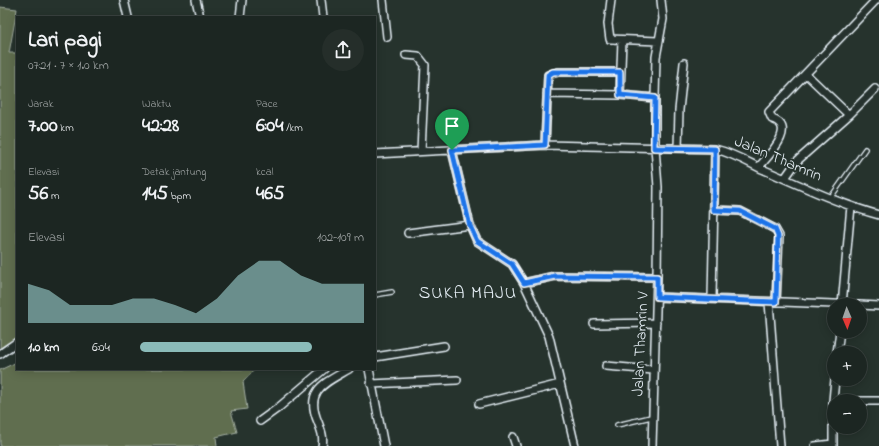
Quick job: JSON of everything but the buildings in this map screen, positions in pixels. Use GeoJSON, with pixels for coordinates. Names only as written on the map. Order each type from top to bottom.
{"type":"FeatureCollection","features":[{"type":"Feature","properties":{"kind":"street"},"geometry":{"type":"LineString","coordinates":[[124,0],[128,16]]}},
{"type":"Feature","properties":{"kind":"street"},"geometry":{"type":"LineString","coordinates":[[196,0],[200,16]]}},
{"type":"Feature","properties":{"kind":"street"},"geometry":{"type":"LineString","coordinates":[[240,16],[242,0]]}},
{"type":"Feature","properties":{"kind":"street"},"geometry":{"type":"LineString","coordinates":[[321,0],[323,16]]}},
{"type":"Feature","properties":{"kind":"street"},"geometry":{"type":"LineString","coordinates":[[383,0],[387,37]]}},
{"type":"Feature","properties":{"kind":"street"},"geometry":{"type":"LineString","coordinates":[[611,0],[608,16],[609,38],[613,40],[658,41]]}},
{"type":"Feature","properties":{"kind":"street","name":"Jalan Thamrin V"},"geometry":{"type":"LineString","coordinates":[[652,446],[651,417],[657,297],[658,187],[654,148],[655,98],[658,41],[663,19],[661,0]]}},
{"type":"Feature","properties":{"kind":"street"},"geometry":{"type":"LineString","coordinates":[[759,167],[780,140],[783,133],[782,125],[778,120],[772,119],[769,112],[876,0]]}},
{"type":"Feature","properties":{"kind":"street"},"geometry":{"type":"LineString","coordinates":[[620,95],[622,40]]}},
{"type":"Feature","properties":{"kind":"street"},"geometry":{"type":"LineString","coordinates":[[406,55],[418,56],[425,65],[422,151]]}},
{"type":"Feature","properties":{"kind":"street"},"geometry":{"type":"LineString","coordinates":[[678,148],[679,110],[684,63]]}},
{"type":"Feature","properties":{"kind":"street"},"geometry":{"type":"LineString","coordinates":[[545,145],[548,75],[553,72],[620,72]]}},
{"type":"Feature","properties":{"kind":"street"},"geometry":{"type":"LineString","coordinates":[[806,74],[849,115]]}},
{"type":"Feature","properties":{"kind":"street"},"geometry":{"type":"LineString","coordinates":[[785,178],[797,161],[849,115],[874,89]]}},
{"type":"Feature","properties":{"kind":"street"},"geometry":{"type":"LineString","coordinates":[[547,94],[620,95],[655,98]]}},
{"type":"Feature","properties":{"kind":"street","name":"Jalan Thamrin"},"geometry":{"type":"LineString","coordinates":[[376,154],[545,145],[715,149],[731,153],[759,167],[851,206],[879,215]]}},
{"type":"Feature","properties":{"kind":"street"},"geometry":{"type":"LineString","coordinates":[[712,298],[715,149]]}},
{"type":"Feature","properties":{"kind":"street"},"geometry":{"type":"LineString","coordinates":[[452,150],[470,226],[477,241],[512,264],[524,283],[549,336],[575,446]]}},
{"type":"Feature","properties":{"kind":"street"},"geometry":{"type":"LineString","coordinates":[[843,298],[851,206]]}},
{"type":"Feature","properties":{"kind":"street"},"geometry":{"type":"LineString","coordinates":[[714,210],[740,211],[775,229],[778,236],[773,302],[780,446]]}},
{"type":"Feature","properties":{"kind":"street"},"geometry":{"type":"LineString","coordinates":[[408,233],[470,226]]}},
{"type":"Feature","properties":{"kind":"street"},"geometry":{"type":"LineString","coordinates":[[524,283],[555,276],[657,277]]}},
{"type":"Feature","properties":{"kind":"street"},"geometry":{"type":"LineString","coordinates":[[657,297],[827,304]]}},
{"type":"Feature","properties":{"kind":"street"},"geometry":{"type":"LineString","coordinates":[[867,305],[879,306]]}},
{"type":"Feature","properties":{"kind":"street"},"geometry":{"type":"LineString","coordinates":[[594,324],[656,323]]}},
{"type":"Feature","properties":{"kind":"street"},"geometry":{"type":"LineString","coordinates":[[0,354],[16,343]]}},
{"type":"Feature","properties":{"kind":"street"},"geometry":{"type":"LineString","coordinates":[[376,357],[444,346]]}},
{"type":"Feature","properties":{"kind":"street"},"geometry":{"type":"LineString","coordinates":[[606,366],[653,370]]}},
{"type":"Feature","properties":{"kind":"street"},"geometry":{"type":"LineString","coordinates":[[260,421],[278,408],[323,370]]}},
{"type":"Feature","properties":{"kind":"street"},"geometry":{"type":"LineString","coordinates":[[322,446],[322,433],[313,411],[313,402],[316,392],[326,382],[347,370]]}},
{"type":"Feature","properties":{"kind":"street"},"geometry":{"type":"LineString","coordinates":[[369,370],[384,446]]}},
{"type":"Feature","properties":{"kind":"street"},"geometry":{"type":"LineString","coordinates":[[371,384],[457,380]]}},
{"type":"Feature","properties":{"kind":"street"},"geometry":{"type":"LineString","coordinates":[[479,404],[560,384]]}},
{"type":"Feature","properties":{"kind":"street"},"geometry":{"type":"LineString","coordinates":[[867,401],[879,401]]}},
{"type":"Feature","properties":{"kind":"street"},"geometry":{"type":"LineString","coordinates":[[815,446],[833,445],[833,434]]}},
{"type":"Feature","properties":{"kind":"street"},"geometry":{"type":"LineString","coordinates":[[513,437],[516,446]]}},
{"type":"Feature","properties":{"kind":"lane"},"geometry":{"type":"LineString","coordinates":[[831,197],[865,149]]}},
{"type":"Feature","properties":{"kind":"lane"},"geometry":{"type":"LineString","coordinates":[[376,295],[392,292]]}},
{"type":"Feature","properties":{"kind":"lane"},"geometry":{"type":"LineString","coordinates":[[617,425],[651,417]]}},
{"type":"Feature","properties":{"kind":"green space"},"geometry":{"type":"Polygon","coordinates":[[[0,7],[17,9],[9,53],[16,53],[16,338],[0,348],[0,7]]]}},
{"type":"Feature","properties":{"kind":"green space"},"geometry":{"type":"Polygon","coordinates":[[[16,362],[16,370],[254,370],[243,382],[247,409],[231,411],[237,432],[216,437],[217,446],[0,446],[0,370],[16,362]]]}},
{"type":"Feature","properties":{"kind":"district","name":"SUKA MAJU"},"geometry":{"type":"Point","coordinates":[468,294]}},
{"type":"Feature","properties":{"kind":"route"},"geometry":{"type":"LineString","coordinates":[[553,72],[620,72],[620,95],[655,98],[654,148],[715,149],[714,210],[740,211],[775,229],[778,236],[776,302],[712,298],[657,297],[657,277],[555,276],[524,283],[512,264],[477,241],[470,226],[452,150],[545,145],[548,75],[553,72]]}}]}
